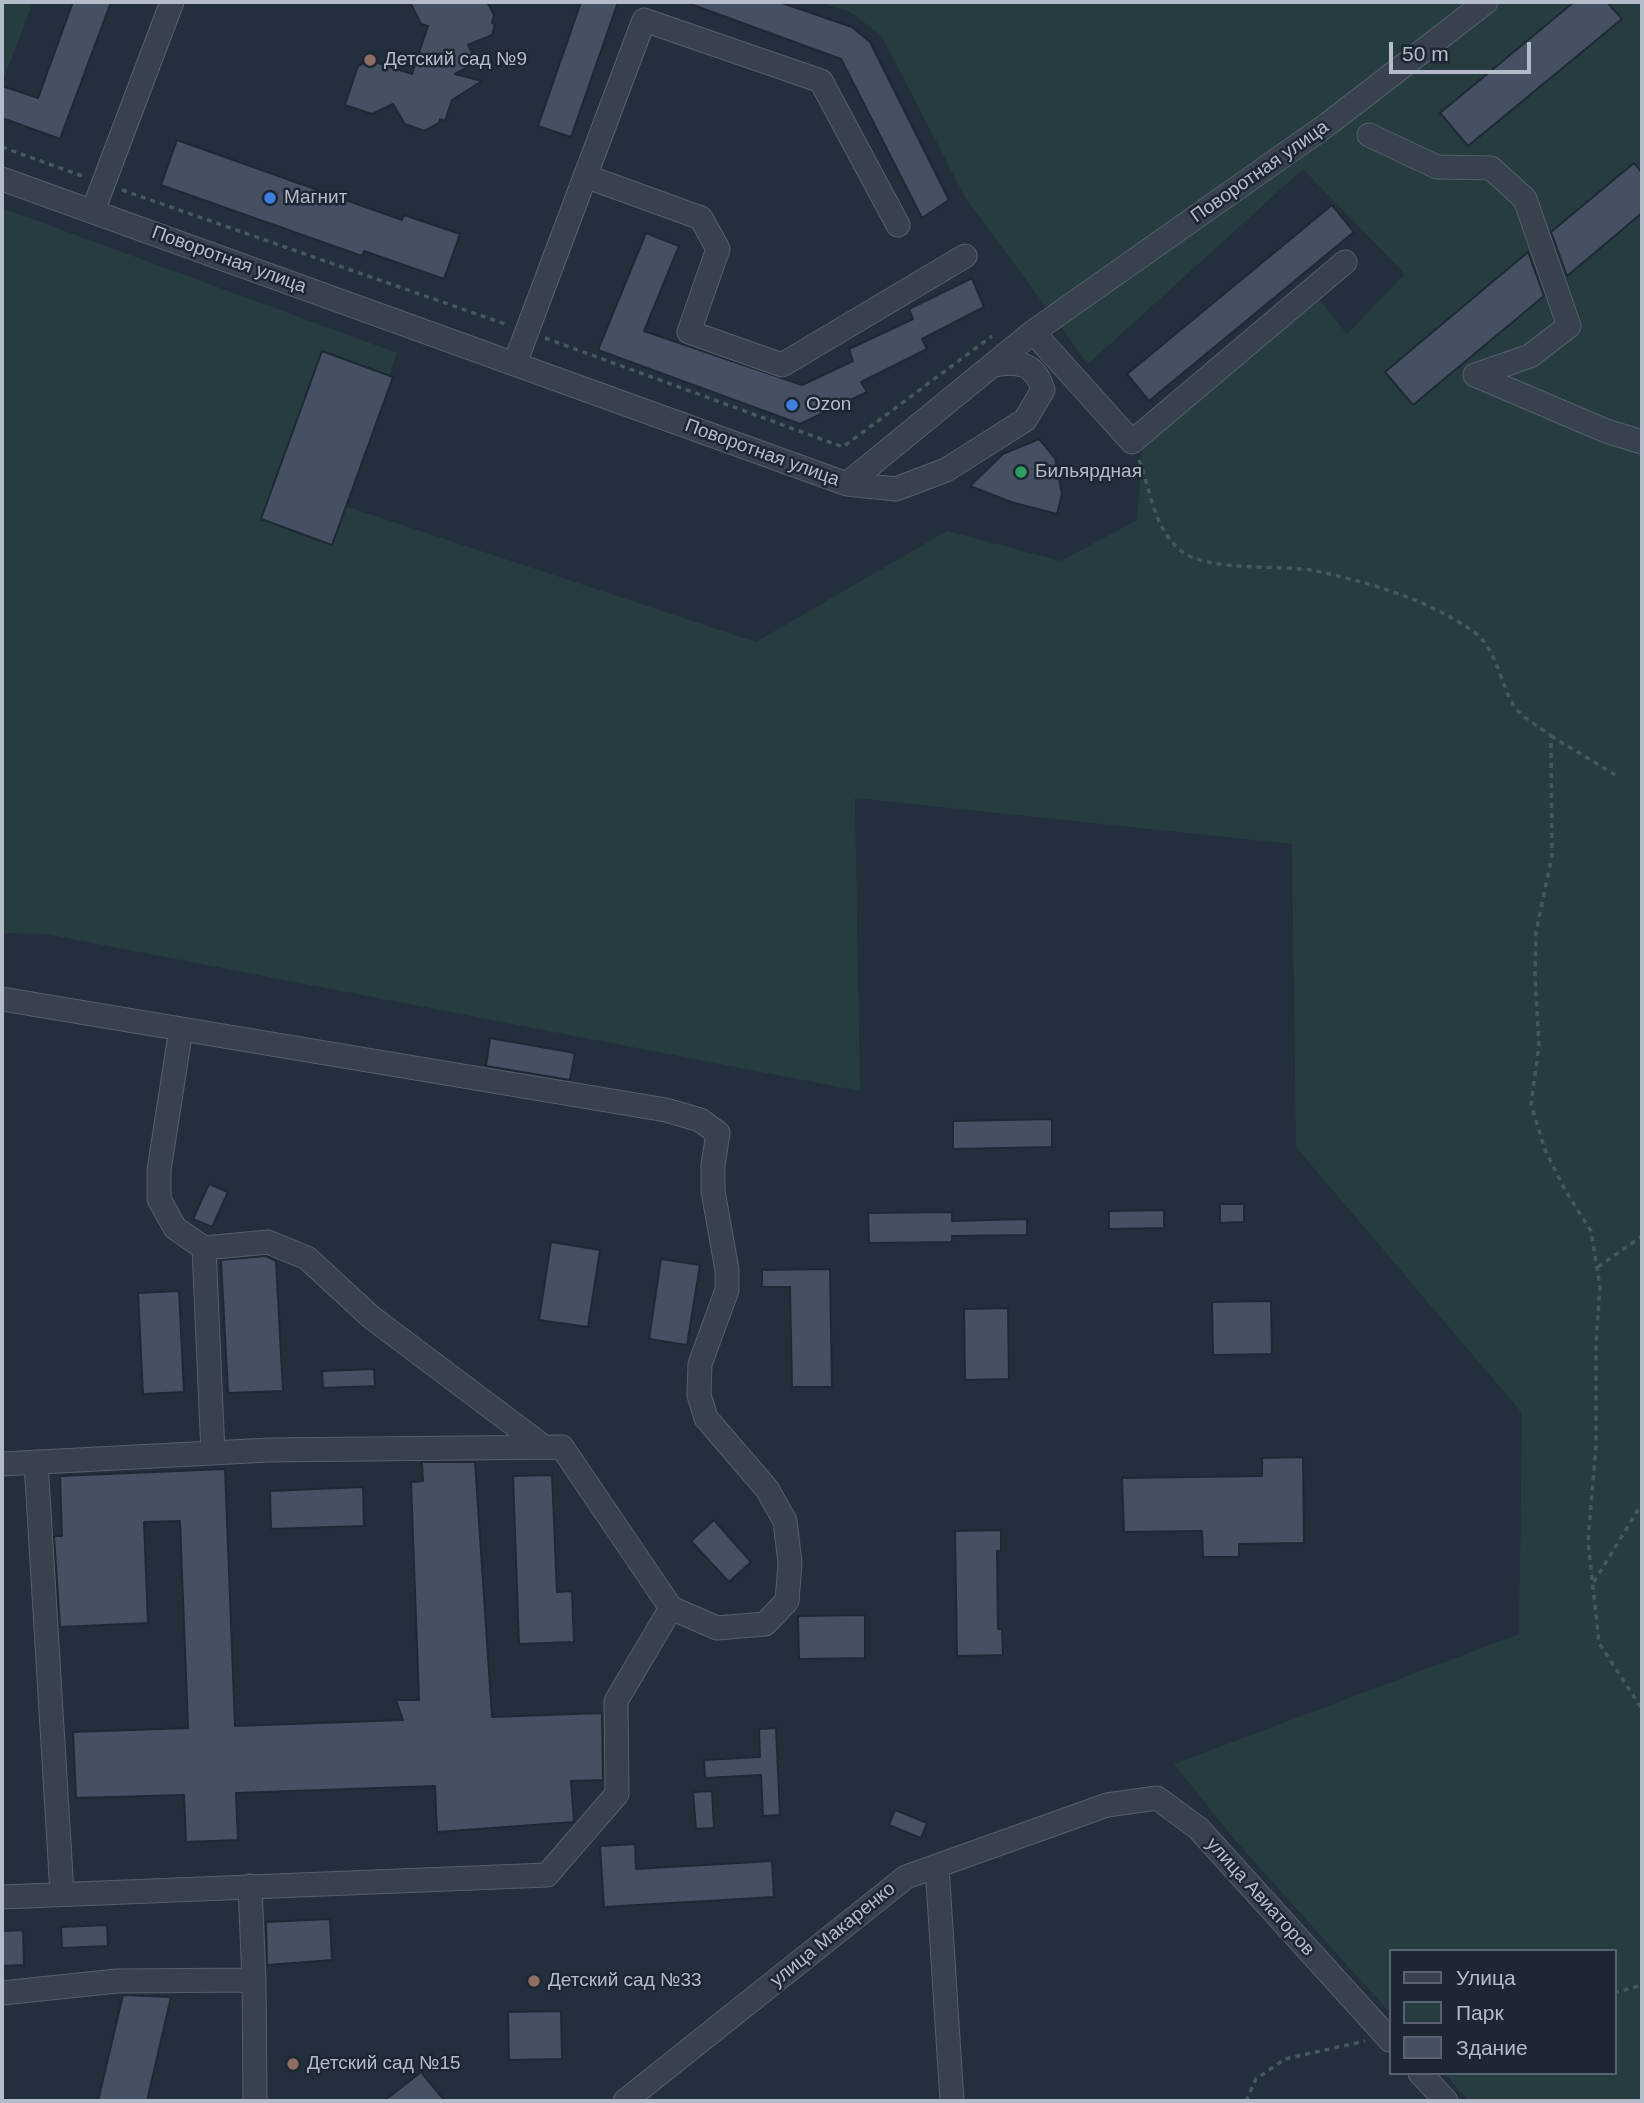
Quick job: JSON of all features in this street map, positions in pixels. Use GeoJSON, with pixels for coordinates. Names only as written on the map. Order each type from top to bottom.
{"type":"FeatureCollection","features":[{"type":"Feature","properties":{"kind":"street"},"geometry":{"type":"LineString","coordinates":[[93,211],[172,2]]}},
{"type":"Feature","properties":{"kind":"street","name":"Поворотная улица"},"geometry":{"type":"LineString","coordinates":[[2,179],[847,484],[1034,332],[1328,124],[1486,2]]}},
{"type":"Feature","properties":{"kind":"street"},"geometry":{"type":"LineString","coordinates":[[515,363],[644,20],[821,80],[898,225]]}},
{"type":"Feature","properties":{"kind":"street"},"geometry":{"type":"LineString","coordinates":[[1369,135],[1437,167],[1491,168],[1525,199],[1569,326],[1530,356],[1475,375],[1606,431],[1642,442]]}},
{"type":"Feature","properties":{"kind":"street"},"geometry":{"type":"LineString","coordinates":[[585,176],[701,218],[718,249],[689,332],[782,365],[965,256]]}},
{"type":"Feature","properties":{"kind":"street"},"geometry":{"type":"LineString","coordinates":[[1034,332],[1132,442],[1345,262]]}},
{"type":"Feature","properties":{"kind":"street"},"geometry":{"type":"LineString","coordinates":[[847,484],[896,489],[920,482],[969,458],[1025,420],[1043,390],[1040,376],[1028,365],[1012,361],[994,365]]}},
{"type":"Feature","properties":{"kind":"street"},"geometry":{"type":"LineString","coordinates":[[2,999],[666,1110],[700,1121],[718,1133],[713,1165],[713,1191],[727,1270],[727,1290],[700,1364],[699,1395],[706,1418],[767,1489],[785,1521],[790,1563],[787,1601],[765,1624],[717,1628],[671,1608],[562,1447],[213,1453],[2,1464]]}},
{"type":"Feature","properties":{"kind":"street"},"geometry":{"type":"LineString","coordinates":[[181,1029],[159,1170],[159,1199],[175,1228],[204,1248],[268,1242],[307,1258],[371,1318],[544,1447]]}},
{"type":"Feature","properties":{"kind":"street"},"geometry":{"type":"LineString","coordinates":[[204,1248],[213,1453]]}},
{"type":"Feature","properties":{"kind":"street"},"geometry":{"type":"LineString","coordinates":[[36,1462],[62,1893]]}},
{"type":"Feature","properties":{"kind":"street"},"geometry":{"type":"LineString","coordinates":[[2,1897],[547,1875],[617,1794],[616,1700],[671,1608]]}},
{"type":"Feature","properties":{"kind":"street","name":"улица Авиаторов"},"geometry":{"type":"LineString","coordinates":[[1107,1805],[1157,1798],[1198,1828],[1388,2038]]}},
{"type":"Feature","properties":{"kind":"street","name":"улица Макаренко"},"geometry":{"type":"LineString","coordinates":[[625,2101],[906,1877],[1107,1805]]}},
{"type":"Feature","properties":{"kind":"street"},"geometry":{"type":"LineString","coordinates":[[937,1866],[953,2101]]}},
{"type":"Feature","properties":{"kind":"street"},"geometry":{"type":"LineString","coordinates":[[250,1886],[255,2101]]}},
{"type":"Feature","properties":{"kind":"street"},"geometry":{"type":"LineString","coordinates":[[2,1993],[117,1980],[254,1980]]}},
{"type":"Feature","properties":{"kind":"street"},"geometry":{"type":"LineString","coordinates":[[1422,2075],[1446,2101]]}},
{"type":"Feature","properties":{"kind":"path"},"geometry":{"type":"LineString","coordinates":[[1132,442],[1157,520],[1181,551],[1205,560],[1262,569],[1314,570],[1385,590],[1442,613],[1476,633],[1502,672],[1514,707],[1551,736],[1619,777]]}},
{"type":"Feature","properties":{"kind":"path"},"geometry":{"type":"LineString","coordinates":[[1551,736],[1552,856],[1536,932],[1535,977],[1539,1046],[1531,1104],[1545,1150],[1591,1231],[1600,1287],[1596,1341],[1596,1446],[1588,1541],[1599,1643],[1642,1709]]}},
{"type":"Feature","properties":{"kind":"path"},"geometry":{"type":"LineString","coordinates":[[1597,1268],[1642,1236]]}},
{"type":"Feature","properties":{"kind":"path"},"geometry":{"type":"LineString","coordinates":[[1593,1583],[1642,1503]]}},
{"type":"Feature","properties":{"kind":"path"},"geometry":{"type":"LineString","coordinates":[[1616,1992],[1642,1985]]}},
{"type":"Feature","properties":{"kind":"path"},"geometry":{"type":"LineString","coordinates":[[1246,2101],[1256,2079],[1285,2059],[1388,2038]]}},
{"type":"Feature","properties":{"kind":"green space"},"geometry":{"type":"Polygon","coordinates":[[[2,2],[33,2],[2,83],[2,2]]]}},
{"type":"Feature","properties":{"kind":"green space"},"geometry":{"type":"Polygon","coordinates":[[[820,2],[1642,2],[1642,2101],[1469,2101],[1446,2075],[1616,2075],[1616,1949],[1388,1949],[1388,2011],[1235,1840],[1174,1764],[1519,1634],[1522,1413],[1296,1147],[1292,844],[855,798],[860,1091],[46,934],[2,933],[2,208],[397,353],[342,505],[756,642],[947,531],[1061,561],[1137,520],[1143,441],[1319,299],[1347,334],[1405,274],[1303,169],[1088,364],[965,197],[881,35],[850,12],[820,2]]]}},
{"type":"Feature","properties":{"kind":"building"},"geometry":{"type":"Polygon","coordinates":[[[73,2],[111,2],[60,139],[2,118],[2,86],[38,98],[73,2]]]}},
{"type":"Feature","properties":{"kind":"building"},"geometry":{"type":"Polygon","coordinates":[[[410,2],[487,2],[494,15],[492,23],[495,24],[492,35],[468,45],[477,62],[455,74],[482,81],[452,100],[445,121],[440,119],[439,123],[424,131],[405,124],[393,104],[372,114],[345,105],[358,66],[369,60],[412,74],[428,26],[421,24],[410,2]]]}},
{"type":"Feature","properties":{"kind":"building"},"geometry":{"type":"Polygon","coordinates":[[[581,2],[618,2],[571,137],[538,126],[581,2]]]}},
{"type":"Feature","properties":{"kind":"building"},"geometry":{"type":"Polygon","coordinates":[[[685,2],[779,2],[852,27],[870,42],[949,200],[922,218],[841,59],[685,2]]]}},
{"type":"Feature","properties":{"kind":"building"},"geometry":{"type":"Polygon","coordinates":[[[1574,2],[1607,2],[1622,19],[1468,146],[1440,113],[1574,2]]]}},
{"type":"Feature","properties":{"kind":"building","name":"Магнит"},"geometry":{"type":"Polygon","coordinates":[[[177,140],[402,220],[404,215],[460,234],[444,279],[364,251],[362,256],[161,185],[177,140]]]}},
{"type":"Feature","properties":{"kind":"building"},"geometry":{"type":"Polygon","coordinates":[[[1634,163],[1642,173],[1642,213],[1567,276],[1551,232],[1634,163]]]}},
{"type":"Feature","properties":{"kind":"building"},"geometry":{"type":"Polygon","coordinates":[[[1332,205],[1354,232],[1149,401],[1127,374],[1332,205]]]}},
{"type":"Feature","properties":{"kind":"building"},"geometry":{"type":"Polygon","coordinates":[[[646,233],[679,246],[644,331],[802,385],[853,361],[849,349],[913,319],[909,309],[972,278],[984,307],[922,339],[927,349],[861,382],[867,392],[800,424],[598,350],[646,233]]]}},
{"type":"Feature","properties":{"kind":"building"},"geometry":{"type":"Polygon","coordinates":[[[1528,252],[1544,296],[1413,405],[1385,372],[1528,252]]]}},
{"type":"Feature","properties":{"kind":"building"},"geometry":{"type":"Polygon","coordinates":[[[322,351],[393,377],[332,545],[261,519],[322,351]]]}},
{"type":"Feature","properties":{"kind":"building","name":"Бильярдная"},"geometry":{"type":"Polygon","coordinates":[[[1039,439],[1055,458],[1062,494],[1057,514],[1011,502],[970,486],[1003,454],[1039,439]]]}},
{"type":"Feature","properties":{"kind":"building"},"geometry":{"type":"Polygon","coordinates":[[[490,1038],[575,1053],[570,1080],[486,1066],[490,1038]]]}},
{"type":"Feature","properties":{"kind":"building"},"geometry":{"type":"Polygon","coordinates":[[[1052,1119],[1052,1147],[953,1149],[953,1121],[1052,1119]]]}},
{"type":"Feature","properties":{"kind":"building"},"geometry":{"type":"Polygon","coordinates":[[[209,1184],[228,1192],[212,1227],[193,1219],[209,1184]]]}},
{"type":"Feature","properties":{"kind":"building"},"geometry":{"type":"Polygon","coordinates":[[[1220,1204],[1244,1204],[1244,1222],[1220,1223],[1220,1204]]]}},
{"type":"Feature","properties":{"kind":"building"},"geometry":{"type":"Polygon","coordinates":[[[1164,1210],[1164,1228],[1109,1229],[1109,1211],[1164,1210]]]}},
{"type":"Feature","properties":{"kind":"building"},"geometry":{"type":"Polygon","coordinates":[[[952,1212],[952,1221],[1027,1219],[1027,1235],[952,1236],[952,1242],[869,1243],[868,1213],[952,1212]]]}},
{"type":"Feature","properties":{"kind":"building"},"geometry":{"type":"Polygon","coordinates":[[[551,1242],[600,1250],[588,1327],[539,1320],[551,1242]]]}},
{"type":"Feature","properties":{"kind":"building"},"geometry":{"type":"Polygon","coordinates":[[[266,1256],[276,1261],[283,1391],[228,1393],[221,1260],[266,1256]]]}},
{"type":"Feature","properties":{"kind":"building"},"geometry":{"type":"Polygon","coordinates":[[[661,1259],[700,1265],[687,1345],[649,1339],[661,1259]]]}},
{"type":"Feature","properties":{"kind":"building"},"geometry":{"type":"Polygon","coordinates":[[[830,1269],[832,1387],[792,1387],[790,1287],[762,1287],[762,1270],[830,1269]]]}},
{"type":"Feature","properties":{"kind":"building"},"geometry":{"type":"Polygon","coordinates":[[[179,1291],[184,1392],[143,1394],[138,1293],[179,1291]]]}},
{"type":"Feature","properties":{"kind":"building"},"geometry":{"type":"Polygon","coordinates":[[[1271,1301],[1272,1354],[1213,1355],[1212,1302],[1271,1301]]]}},
{"type":"Feature","properties":{"kind":"building"},"geometry":{"type":"Polygon","coordinates":[[[1008,1308],[1009,1379],[965,1380],[964,1309],[1008,1308]]]}},
{"type":"Feature","properties":{"kind":"building"},"geometry":{"type":"Polygon","coordinates":[[[374,1369],[375,1386],[323,1388],[322,1371],[374,1369]]]}},
{"type":"Feature","properties":{"kind":"building"},"geometry":{"type":"Polygon","coordinates":[[[1303,1457],[1304,1543],[1239,1544],[1239,1557],[1203,1557],[1202,1531],[1124,1532],[1122,1478],[1262,1476],[1262,1458],[1303,1457]]]}},
{"type":"Feature","properties":{"kind":"building"},"geometry":{"type":"Polygon","coordinates":[[[422,1462],[475,1462],[492,1717],[602,1713],[603,1780],[571,1781],[574,1822],[437,1832],[435,1786],[236,1793],[238,1840],[186,1842],[184,1795],[76,1798],[73,1732],[188,1728],[180,1521],[144,1522],[148,1623],[60,1627],[54,1536],[62,1536],[60,1476],[225,1469],[235,1726],[403,1720],[396,1700],[419,1700],[411,1482],[423,1481],[422,1462]]]}},
{"type":"Feature","properties":{"kind":"building"},"geometry":{"type":"Polygon","coordinates":[[[552,1475],[557,1592],[572,1591],[574,1642],[519,1644],[513,1476],[552,1475]]]}},
{"type":"Feature","properties":{"kind":"building"},"geometry":{"type":"Polygon","coordinates":[[[363,1487],[364,1526],[271,1529],[270,1491],[363,1487]]]}},
{"type":"Feature","properties":{"kind":"building"},"geometry":{"type":"Polygon","coordinates":[[[714,1520],[751,1562],[729,1582],[691,1541],[714,1520]]]}},
{"type":"Feature","properties":{"kind":"building"},"geometry":{"type":"Polygon","coordinates":[[[1001,1530],[1001,1551],[997,1551],[998,1629],[1002,1629],[1003,1655],[957,1656],[955,1531],[1001,1530]]]}},
{"type":"Feature","properties":{"kind":"building"},"geometry":{"type":"Polygon","coordinates":[[[865,1615],[865,1658],[799,1659],[798,1616],[865,1615]]]}},
{"type":"Feature","properties":{"kind":"building"},"geometry":{"type":"Polygon","coordinates":[[[776,1728],[780,1815],[763,1816],[761,1775],[705,1778],[704,1760],[760,1757],[759,1729],[776,1728]]]}},
{"type":"Feature","properties":{"kind":"building"},"geometry":{"type":"Polygon","coordinates":[[[712,1791],[714,1828],[696,1829],[693,1792],[712,1791]]]}},
{"type":"Feature","properties":{"kind":"building"},"geometry":{"type":"Polygon","coordinates":[[[895,1810],[927,1823],[921,1838],[889,1825],[895,1810]]]}},
{"type":"Feature","properties":{"kind":"building"},"geometry":{"type":"Polygon","coordinates":[[[635,1844],[636,1869],[772,1861],[774,1897],[604,1907],[600,1846],[635,1844]]]}},
{"type":"Feature","properties":{"kind":"building"},"geometry":{"type":"Polygon","coordinates":[[[330,1919],[332,1960],[267,1965],[266,1922],[330,1919]]]}},
{"type":"Feature","properties":{"kind":"building"},"geometry":{"type":"Polygon","coordinates":[[[107,1925],[108,1946],[62,1948],[61,1927],[107,1925]]]}},
{"type":"Feature","properties":{"kind":"building"},"geometry":{"type":"Polygon","coordinates":[[[23,1930],[24,1965],[2,1966],[2,1931],[23,1930]]]}},
{"type":"Feature","properties":{"kind":"building"},"geometry":{"type":"Polygon","coordinates":[[[123,1995],[171,1997],[147,2101],[98,2101],[123,1995]]]}},
{"type":"Feature","properties":{"kind":"building"},"geometry":{"type":"Polygon","coordinates":[[[561,2011],[562,2059],[509,2060],[508,2012],[561,2011]]]}},
{"type":"Feature","properties":{"kind":"building"},"geometry":{"type":"Polygon","coordinates":[[[421,2072],[445,2101],[384,2101],[421,2072]]]}},
{"type":"Feature","properties":{"kind":"place","name":"Детский сад №9"},"geometry":{"type":"Point","coordinates":[370,60]}},
{"type":"Feature","properties":{"kind":"place","name":"Магнит"},"geometry":{"type":"Point","coordinates":[270,198]}},
{"type":"Feature","properties":{"kind":"place","name":"Ozon"},"geometry":{"type":"Point","coordinates":[792,405]}},
{"type":"Feature","properties":{"kind":"place","name":"Бильярдная"},"geometry":{"type":"Point","coordinates":[1021,472]}},
{"type":"Feature","properties":{"kind":"place","name":"Детский сад №33"},"geometry":{"type":"Point","coordinates":[534,1981]}},
{"type":"Feature","properties":{"kind":"place","name":"Детский сад №15"},"geometry":{"type":"Point","coordinates":[293,2064]}}]}
